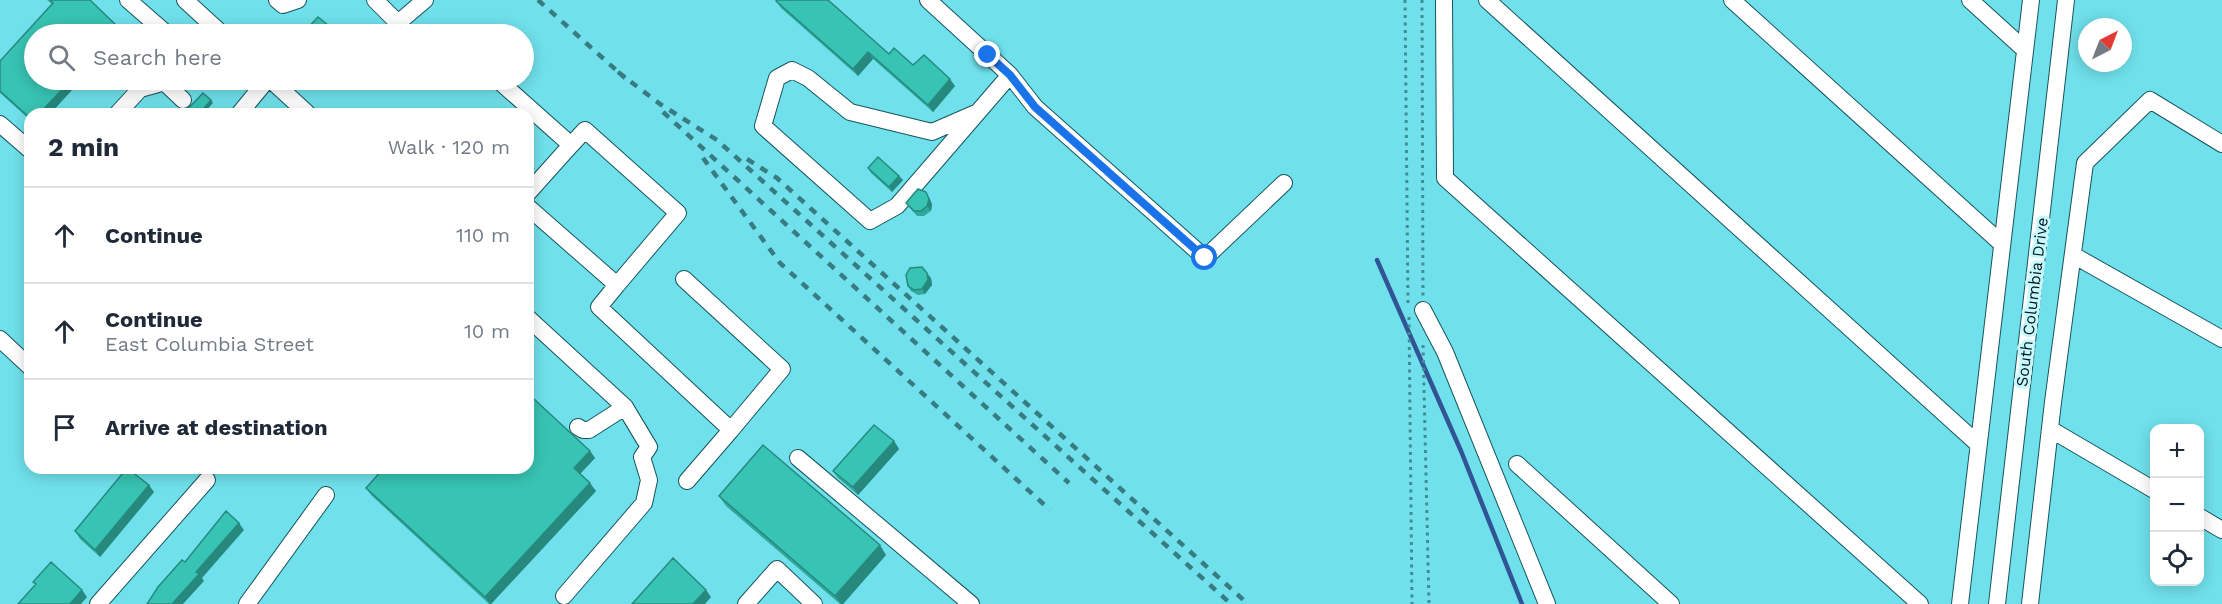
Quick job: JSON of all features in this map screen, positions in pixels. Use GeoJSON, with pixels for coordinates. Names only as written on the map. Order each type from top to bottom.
{"type":"FeatureCollection","features":[{"type":"Feature","properties":{"kind":"street"},"geometry":{"type":"LineString","coordinates":[[128,0],[155,24]]}},
{"type":"Feature","properties":{"kind":"street"},"geometry":{"type":"LineString","coordinates":[[185,0],[206,24]]}},
{"type":"Feature","properties":{"kind":"street"},"geometry":{"type":"LineString","coordinates":[[277,0],[283,5],[298,0]]}},
{"type":"Feature","properties":{"kind":"street"},"geometry":{"type":"LineString","coordinates":[[375,0],[390,24]]}},
{"type":"Feature","properties":{"kind":"street"},"geometry":{"type":"LineString","coordinates":[[398,24],[425,0]]}},
{"type":"Feature","properties":{"kind":"street"},"geometry":{"type":"LineString","coordinates":[[928,0],[1010,75],[1035,107],[1205,258],[1284,183]]}},
{"type":"Feature","properties":{"kind":"street"},"geometry":{"type":"LineString","coordinates":[[1444,0],[1445,178],[1920,604]]}},
{"type":"Feature","properties":{"kind":"street"},"geometry":{"type":"LineString","coordinates":[[1486,0],[1978,444]]}},
{"type":"Feature","properties":{"kind":"street"},"geometry":{"type":"LineString","coordinates":[[1732,0],[2002,244]]}},
{"type":"Feature","properties":{"kind":"street"},"geometry":{"type":"LineString","coordinates":[[1970,0],[2025,50]]}},
{"type":"Feature","properties":{"kind":"street"},"geometry":{"type":"LineString","coordinates":[[1960,604],[2031,0]]}},
{"type":"Feature","properties":{"kind":"street","name":"South Columbia Drive"},"geometry":{"type":"LineString","coordinates":[[1997,604],[2066,0]]}},
{"type":"Feature","properties":{"kind":"street"},"geometry":{"type":"LineString","coordinates":[[978,112],[932,132],[850,112],[808,78],[792,70],[777,78],[763,126],[870,220],[897,206],[1010,75]]}},
{"type":"Feature","properties":{"kind":"street"},"geometry":{"type":"LineString","coordinates":[[123,108],[139,90]]}},
{"type":"Feature","properties":{"kind":"street"},"geometry":{"type":"LineString","coordinates":[[173,90],[183,100]]}},
{"type":"Feature","properties":{"kind":"street"},"geometry":{"type":"LineString","coordinates":[[243,108],[260,90]]}},
{"type":"Feature","properties":{"kind":"street"},"geometry":{"type":"LineString","coordinates":[[280,90],[301,108]]}},
{"type":"Feature","properties":{"kind":"street"},"geometry":{"type":"LineString","coordinates":[[509,90],[529,108]]}},
{"type":"Feature","properties":{"kind":"street"},"geometry":{"type":"LineString","coordinates":[[2033,603],[2050,429],[2085,164],[2150,100],[2222,144]]}},
{"type":"Feature","properties":{"kind":"street"},"geometry":{"type":"LineString","coordinates":[[534,112],[571,145]]}},
{"type":"Feature","properties":{"kind":"street"},"geometry":{"type":"LineString","coordinates":[[0,124],[24,145]]}},
{"type":"Feature","properties":{"kind":"street"},"geometry":{"type":"LineString","coordinates":[[534,186],[585,130],[678,213],[599,307],[731,430]]}},
{"type":"Feature","properties":{"kind":"street"},"geometry":{"type":"LineString","coordinates":[[534,212],[617,285]]}},
{"type":"Feature","properties":{"kind":"street"},"geometry":{"type":"LineString","coordinates":[[2073,255],[2222,339]]}},
{"type":"Feature","properties":{"kind":"street"},"geometry":{"type":"LineString","coordinates":[[684,279],[782,369],[687,481]]}},
{"type":"Feature","properties":{"kind":"street"},"geometry":{"type":"LineString","coordinates":[[1423,310],[1445,352],[1547,604]]}},
{"type":"Feature","properties":{"kind":"street"},"geometry":{"type":"LineString","coordinates":[[534,324],[625,407],[649,447],[642,457],[649,480],[644,502],[564,597]]}},
{"type":"Feature","properties":{"kind":"street"},"geometry":{"type":"LineString","coordinates":[[0,339],[24,361]]}},
{"type":"Feature","properties":{"kind":"street"},"geometry":{"type":"LineString","coordinates":[[578,427],[589,430],[625,407]]}},
{"type":"Feature","properties":{"kind":"street"},"geometry":{"type":"LineString","coordinates":[[2050,429],[2150,488]]}},
{"type":"Feature","properties":{"kind":"street"},"geometry":{"type":"LineString","coordinates":[[798,458],[971,604]]}},
{"type":"Feature","properties":{"kind":"street"},"geometry":{"type":"LineString","coordinates":[[1518,464],[1671,604]]}},
{"type":"Feature","properties":{"kind":"street"},"geometry":{"type":"LineString","coordinates":[[98,604],[207,480]]}},
{"type":"Feature","properties":{"kind":"street"},"geometry":{"type":"LineString","coordinates":[[247,604],[326,495]]}},
{"type":"Feature","properties":{"kind":"street"},"geometry":{"type":"LineString","coordinates":[[2204,520],[2222,530]]}},
{"type":"Feature","properties":{"kind":"street"},"geometry":{"type":"LineString","coordinates":[[746,604],[777,568],[814,604]]}},
{"type":"Feature","properties":{"kind":"path"},"geometry":{"type":"LineString","coordinates":[[1422,0],[1423,392],[1429,604]]}},
{"type":"Feature","properties":{"kind":"building"},"geometry":{"type":"Polygon","coordinates":[[[50,0],[90,0],[115,24],[34,24],[53,3],[50,0]]]}},
{"type":"Feature","properties":{"kind":"building"},"geometry":{"type":"Polygon","coordinates":[[[777,0],[828,0],[889,54],[894,48],[913,65],[924,55],[950,79],[928,105],[868,52],[853,69],[777,0]]]}},
{"type":"Feature","properties":{"kind":"building"},"geometry":{"type":"Polygon","coordinates":[[[318,17],[327,24],[311,24],[318,17]]]}},
{"type":"Feature","properties":{"kind":"building"},"geometry":{"type":"Polygon","coordinates":[[[24,35],[24,90],[62,90],[45,108],[24,108],[24,113],[0,91],[0,61],[24,35]]]}},
{"type":"Feature","properties":{"kind":"building"},"geometry":{"type":"Polygon","coordinates":[[[203,93],[211,100],[204,108],[189,108],[203,93]]]}},
{"type":"Feature","properties":{"kind":"building"},"geometry":{"type":"Polygon","coordinates":[[[878,157],[899,176],[889,187],[868,168],[878,157]]]}},
{"type":"Feature","properties":{"kind":"building"},"geometry":{"type":"Polygon","coordinates":[[[918,189],[926,192],[929,199],[927,206],[921,211],[914,211],[906,203],[918,189]]]}},
{"type":"Feature","properties":{"kind":"building"},"geometry":{"type":"Polygon","coordinates":[[[922,267],[927,273],[928,280],[922,289],[914,290],[908,286],[906,275],[910,268],[922,267]]]}},
{"type":"Feature","properties":{"kind":"building"},"geometry":{"type":"Polygon","coordinates":[[[534,399],[590,451],[574,468],[590,483],[485,597],[366,488],[379,474],[534,474],[534,399]]]}},
{"type":"Feature","properties":{"kind":"building"},"geometry":{"type":"Polygon","coordinates":[[[874,425],[894,441],[853,487],[833,471],[874,425]]]}},
{"type":"Feature","properties":{"kind":"building"},"geometry":{"type":"Polygon","coordinates":[[[763,445],[880,545],[835,596],[719,496],[763,445]]]}},
{"type":"Feature","properties":{"kind":"building"},"geometry":{"type":"Polygon","coordinates":[[[122,474],[135,474],[149,485],[95,550],[75,531],[122,474]]]}},
{"type":"Feature","properties":{"kind":"building"},"geometry":{"type":"Polygon","coordinates":[[[226,511],[239,523],[196,572],[199,574],[172,604],[147,604],[158,587],[182,560],[185,562],[226,511]]]}},
{"type":"Feature","properties":{"kind":"building"},"geometry":{"type":"Polygon","coordinates":[[[673,558],[706,590],[693,604],[632,604],[673,558]]]}},
{"type":"Feature","properties":{"kind":"building"},"geometry":{"type":"Polygon","coordinates":[[[51,562],[82,590],[70,604],[18,604],[36,584],[33,582],[51,562]]]}},
{"type":"Feature","properties":{"kind":"waterway"},"geometry":{"type":"LineString","coordinates":[[1377,260],[1461,451],[1522,604]]}},
{"type":"Feature","properties":{"kind":"railway"},"geometry":{"type":"LineString","coordinates":[[538,0],[625,78]]}},
{"type":"Feature","properties":{"kind":"railway"},"geometry":{"type":"LineString","coordinates":[[618,72],[660,104],[717,140],[1231,604]]}},
{"type":"Feature","properties":{"kind":"railway"},"geometry":{"type":"LineString","coordinates":[[663,112],[1069,483]]}},
{"type":"Feature","properties":{"kind":"railway"},"geometry":{"type":"LineString","coordinates":[[703,158],[780,263],[1050,510]]}},
{"type":"Feature","properties":{"kind":"railway"},"geometry":{"type":"LineString","coordinates":[[747,159],[777,178],[1248,604]]}},
{"type":"Feature","properties":{"kind":"route"},"geometry":{"type":"LineString","coordinates":[[988,55],[1010,75],[1035,107],[1205,258]]}}]}
